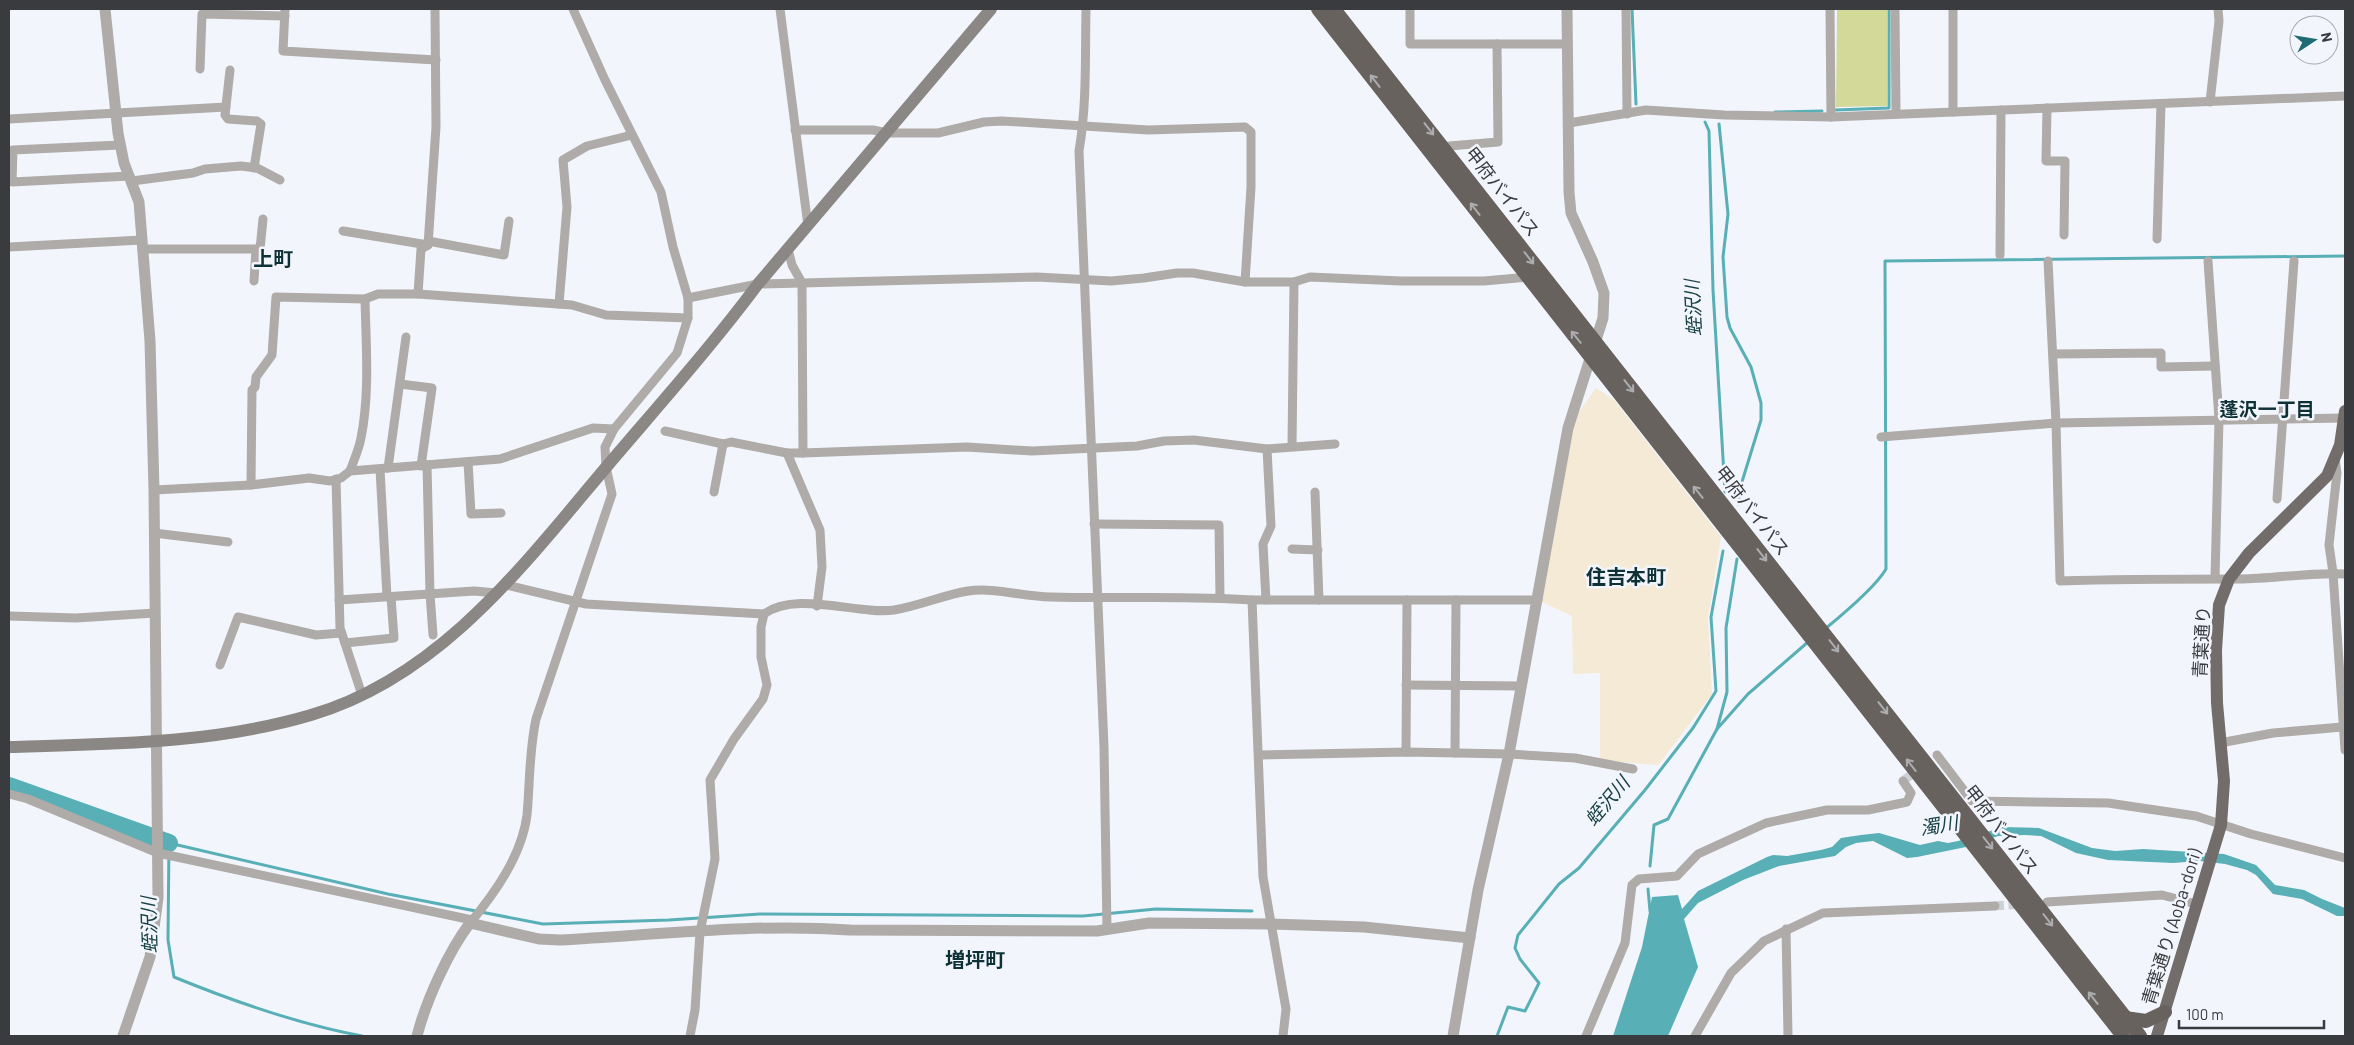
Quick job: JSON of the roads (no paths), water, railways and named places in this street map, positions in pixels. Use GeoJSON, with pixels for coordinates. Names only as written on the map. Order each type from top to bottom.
{"type":"FeatureCollection","features":[{"type":"Feature","properties":{"kind":"highway","name":"甲府バイパス"},"geometry":{"type":"LineString","coordinates":[[1318,9],[1528,277],[1593,348]]}},
{"type":"Feature","properties":{"kind":"highway","name":"甲府バイパス"},"geometry":{"type":"LineString","coordinates":[[1334,9],[1445,149],[1593,348],[1847,673],[1958,804],[2140,1036]]}},
{"type":"Feature","properties":{"kind":"highway","name":"甲府バイパス"},"geometry":{"type":"LineString","coordinates":[[1847,673],[1940,804],[2123,1036]]}},
{"type":"Feature","properties":{"kind":"highway"},"geometry":{"type":"LineString","coordinates":[[2125,1018],[2146,1021],[2165,1012]]}},
{"type":"Feature","properties":{"kind":"main road"},"geometry":{"type":"LineString","coordinates":[[9,747],[156,742],[238,732],[313,715],[381,686],[444,643],[502,589],[534,555],[724,330],[758,284],[991,9]]}},
{"type":"Feature","properties":{"kind":"main road","name":"青葉通り"},"geometry":{"type":"LineString","coordinates":[[2221,826],[2224,781],[2220,743],[2216,650],[2219,605],[2229,579],[2258,543],[2327,476],[2340,445],[2345,415]]}},
{"type":"Feature","properties":{"kind":"main road","name":"青葉通り (Aoba-dori)"},"geometry":{"type":"LineString","coordinates":[[2157,1036],[2221,826]]}},
{"type":"Feature","properties":{"kind":"street"},"geometry":{"type":"LineString","coordinates":[[105,9],[120,145],[139,202],[150,341],[154,490],[157,830],[162,853],[152,948],[123,1036]]}},
{"type":"Feature","properties":{"kind":"street"},"geometry":{"type":"LineString","coordinates":[[418,294],[421,250],[428,243],[436,127],[435,9]]}},
{"type":"Feature","properties":{"kind":"street"},"geometry":{"type":"LineString","coordinates":[[417,1036],[420,1023],[458,938],[502,880],[522,834],[527,816],[531,742],[536,719],[612,494],[606,468],[605,447],[614,430],[677,353],[684,336],[688,318],[688,298],[673,247],[661,192],[573,9]]}},
{"type":"Feature","properties":{"kind":"street"},"geometry":{"type":"LineString","coordinates":[[780,9],[808,226]]}},
{"type":"Feature","properties":{"kind":"street"},"geometry":{"type":"LineString","coordinates":[[1086,9],[1083,127],[1079,151],[1086,280],[1090,447],[1104,746],[1107,927]]}},
{"type":"Feature","properties":{"kind":"street"},"geometry":{"type":"LineString","coordinates":[[1410,9],[1410,44],[1567,44]]}},
{"type":"Feature","properties":{"kind":"street"},"geometry":{"type":"LineString","coordinates":[[1453,1036],[1478,890],[1509,754],[1522,686],[1568,428],[1603,318],[1604,293],[1593,262],[1571,213],[1569,192],[1567,9]]}},
{"type":"Feature","properties":{"kind":"street"},"geometry":{"type":"LineString","coordinates":[[1626,9],[1627,114]]}},
{"type":"Feature","properties":{"kind":"street"},"geometry":{"type":"LineString","coordinates":[[1830,9],[1831,117]]}},
{"type":"Feature","properties":{"kind":"street"},"geometry":{"type":"LineString","coordinates":[[1895,9],[1896,114]]}},
{"type":"Feature","properties":{"kind":"street"},"geometry":{"type":"LineString","coordinates":[[1953,9],[1953,112]]}},
{"type":"Feature","properties":{"kind":"street"},"geometry":{"type":"LineString","coordinates":[[2210,102],[2220,21],[2218,9]]}},
{"type":"Feature","properties":{"kind":"street"},"geometry":{"type":"LineString","coordinates":[[200,69],[202,14],[285,12],[283,51],[436,60]]}},
{"type":"Feature","properties":{"kind":"street"},"geometry":{"type":"LineString","coordinates":[[1445,149],[1449,146],[1498,142],[1497,44]]}},
{"type":"Feature","properties":{"kind":"street"},"geometry":{"type":"LineString","coordinates":[[230,70],[225,115],[228,119],[257,121],[261,124],[254,168]]}},
{"type":"Feature","properties":{"kind":"street"},"geometry":{"type":"LineString","coordinates":[[1569,123],[1646,110],[1724,116],[1831,117],[2345,96]]}},
{"type":"Feature","properties":{"kind":"street"},"geometry":{"type":"LineString","coordinates":[[2157,240],[2161,104]]}},
{"type":"Feature","properties":{"kind":"street"},"geometry":{"type":"LineString","coordinates":[[9,120],[226,107]]}},
{"type":"Feature","properties":{"kind":"street"},"geometry":{"type":"LineString","coordinates":[[2047,108],[2046,161],[2065,161],[2064,235]]}},
{"type":"Feature","properties":{"kind":"street"},"geometry":{"type":"LineString","coordinates":[[2000,255],[2001,110]]}},
{"type":"Feature","properties":{"kind":"street"},"geometry":{"type":"LineString","coordinates":[[795,130],[873,130],[887,134],[938,132],[984,122],[1002,121],[1034,121],[1083,127],[1165,130],[1245,126],[1251,132],[1251,187],[1246,282]]}},
{"type":"Feature","properties":{"kind":"street"},"geometry":{"type":"LineString","coordinates":[[559,304],[567,207],[562,160],[587,146],[632,135]]}},
{"type":"Feature","properties":{"kind":"street"},"geometry":{"type":"LineString","coordinates":[[120,145],[13,150],[12,182],[131,179],[241,166],[254,168],[280,180]]}},
{"type":"Feature","properties":{"kind":"street"},"geometry":{"type":"LineString","coordinates":[[9,247],[142,245],[260,250],[263,219]]}},
{"type":"Feature","properties":{"kind":"street"},"geometry":{"type":"LineString","coordinates":[[343,231],[504,255],[509,221]]}},
{"type":"Feature","properties":{"kind":"street"},"geometry":{"type":"LineString","coordinates":[[254,281],[256,249]]}},
{"type":"Feature","properties":{"kind":"street"},"geometry":{"type":"LineString","coordinates":[[788,249],[792,266],[802,283],[803,453]]}},
{"type":"Feature","properties":{"kind":"street"},"geometry":{"type":"LineString","coordinates":[[2048,261],[2054,354],[2060,581],[2229,579],[2333,573],[2345,574]]}},
{"type":"Feature","properties":{"kind":"street"},"geometry":{"type":"LineString","coordinates":[[2208,261],[2219,419],[2215,578]]}},
{"type":"Feature","properties":{"kind":"street"},"geometry":{"type":"LineString","coordinates":[[2277,499],[2294,261]]}},
{"type":"Feature","properties":{"kind":"street"},"geometry":{"type":"LineString","coordinates":[[688,298],[758,284],[1037,277],[1086,280],[1144,278],[1178,272],[1246,282],[1294,282],[1310,277],[1475,282],[1528,277]]}},
{"type":"Feature","properties":{"kind":"street"},"geometry":{"type":"LineString","coordinates":[[1292,446],[1294,282]]}},
{"type":"Feature","properties":{"kind":"street"},"geometry":{"type":"LineString","coordinates":[[251,485],[252,390],[256,387],[256,377],[272,355],[276,297],[365,299],[378,294],[418,294],[572,305],[606,315],[688,318]]}},
{"type":"Feature","properties":{"kind":"street"},"geometry":{"type":"LineString","coordinates":[[350,471],[361,440],[365,413],[367,382],[365,299]]}},
{"type":"Feature","properties":{"kind":"street"},"geometry":{"type":"LineString","coordinates":[[345,643],[394,638],[389,597],[384,468],[400,384],[406,337]]}},
{"type":"Feature","properties":{"kind":"street"},"geometry":{"type":"LineString","coordinates":[[2054,354],[2161,353],[2161,366],[2215,366]]}},
{"type":"Feature","properties":{"kind":"street"},"geometry":{"type":"LineString","coordinates":[[400,384],[432,388],[424,465],[433,634]]}},
{"type":"Feature","properties":{"kind":"street"},"geometry":{"type":"LineString","coordinates":[[1881,437],[2056,423],[2283,419],[2345,415]]}},
{"type":"Feature","properties":{"kind":"street"},"geometry":{"type":"LineString","coordinates":[[154,490],[251,485],[309,478],[330,481],[350,471],[500,459],[593,428],[614,430]]}},
{"type":"Feature","properties":{"kind":"street"},"geometry":{"type":"LineString","coordinates":[[665,432],[723,444],[731,442],[787,453],[967,447],[1016,451],[1137,446],[1164,441],[1194,440],[1267,449],[1336,444]]}},
{"type":"Feature","properties":{"kind":"street"},"geometry":{"type":"LineString","coordinates":[[714,492],[723,444]]}},
{"type":"Feature","properties":{"kind":"street"},"geometry":{"type":"LineString","coordinates":[[1266,600],[1263,544],[1271,526],[1267,449]]}},
{"type":"Feature","properties":{"kind":"street"},"geometry":{"type":"LineString","coordinates":[[787,453],[820,530],[822,567],[817,606]]}},
{"type":"Feature","properties":{"kind":"street"},"geometry":{"type":"LineString","coordinates":[[2335,460],[2338,474],[2329,545],[2333,573],[2345,750]]}},
{"type":"Feature","properties":{"kind":"street"},"geometry":{"type":"LineString","coordinates":[[468,462],[471,514],[501,513]]}},
{"type":"Feature","properties":{"kind":"street"},"geometry":{"type":"LineString","coordinates":[[336,479],[341,633],[362,695]]}},
{"type":"Feature","properties":{"kind":"street"},"geometry":{"type":"LineString","coordinates":[[1315,492],[1319,600]]}},
{"type":"Feature","properties":{"kind":"street"},"geometry":{"type":"LineString","coordinates":[[1094,524],[1219,525],[1220,598]]}},
{"type":"Feature","properties":{"kind":"street"},"geometry":{"type":"LineString","coordinates":[[154,533],[228,542]]}},
{"type":"Feature","properties":{"kind":"street"},"geometry":{"type":"LineString","coordinates":[[1292,549],[1318,550]]}},
{"type":"Feature","properties":{"kind":"street"},"geometry":{"type":"LineString","coordinates":[[339,600],[502,589],[577,600],[586,604],[764,614],[782,605],[893,610],[967,591],[989,590],[1048,597],[1097,598],[1538,600]]}},
{"type":"Feature","properties":{"kind":"street"},"geometry":{"type":"LineString","coordinates":[[1252,600],[1263,877],[1286,1010],[1283,1036]]}},
{"type":"Feature","properties":{"kind":"street"},"geometry":{"type":"LineString","coordinates":[[1406,752],[1407,600]]}},
{"type":"Feature","properties":{"kind":"street"},"geometry":{"type":"LineString","coordinates":[[1456,600],[1456,753]]}},
{"type":"Feature","properties":{"kind":"street"},"geometry":{"type":"LineString","coordinates":[[9,616],[76,618],[155,613]]}},
{"type":"Feature","properties":{"kind":"street"},"geometry":{"type":"LineString","coordinates":[[690,1036],[695,1010],[701,929],[716,859],[710,780],[734,738],[763,699],[766,685],[761,657],[761,627],[764,614]]}},
{"type":"Feature","properties":{"kind":"street"},"geometry":{"type":"LineString","coordinates":[[220,665],[238,617],[316,635],[341,633]]}},
{"type":"Feature","properties":{"kind":"street"},"geometry":{"type":"LineString","coordinates":[[1406,685],[1522,686]]}},
{"type":"Feature","properties":{"kind":"street"},"geometry":{"type":"LineString","coordinates":[[2220,743],[2273,733],[2342,727]]}},
{"type":"Feature","properties":{"kind":"street"},"geometry":{"type":"LineString","coordinates":[[1259,755],[1406,752],[1509,754],[1575,758],[1632,769]]}},
{"type":"Feature","properties":{"kind":"street"},"geometry":{"type":"LineString","coordinates":[[1936,755],[1972,801],[2108,803],[2196,816],[2221,826],[2345,858]]}},
{"type":"Feature","properties":{"kind":"street"},"geometry":{"type":"LineString","coordinates":[[1586,1036],[1625,943],[1632,885],[1639,879],[1677,876],[1698,854],[1731,837],[1766,823],[1827,810],[1868,810],[1907,802],[1911,793],[1904,781]]}},
{"type":"Feature","properties":{"kind":"street"},"geometry":{"type":"LineString","coordinates":[[9,794],[28,799],[162,853],[472,920],[539,939],[560,940],[701,929],[796,927],[859,930],[1107,927],[1150,923],[1364,927],[1470,938]]}},
{"type":"Feature","properties":{"kind":"street"},"geometry":{"type":"LineString","coordinates":[[2047,902],[2162,895],[2197,902]]}},
{"type":"Feature","properties":{"kind":"street"},"geometry":{"type":"LineString","coordinates":[[1695,1036],[1731,973],[1764,941],[1786,929],[1823,913],[1995,906]]}},
{"type":"Feature","properties":{"kind":"street"},"geometry":{"type":"LineString","coordinates":[[1786,929],[1788,1036]]}},
{"type":"Feature","properties":{"kind":"water"},"geometry":{"type":"Polygon","coordinates":[[[2003,827],[2039,828],[2092,848],[2115,851],[2143,849],[2224,854],[2256,865],[2275,885],[2304,890],[2345,908],[2345,916],[2337,916],[2302,899],[2273,894],[2256,875],[2247,870],[2225,864],[2200,861],[2173,863],[2108,860],[2076,853],[2041,836],[1998,836],[1966,847],[1907,858],[1873,841],[1856,843],[1846,847],[1835,856],[1779,866],[1743,880],[1698,903],[1684,919],[1698,967],[1668,1036],[1613,1036],[1642,947],[1652,897],[1678,895],[1682,909],[1698,891],[1767,857],[1773,855],[1787,856],[1821,850],[1832,847],[1841,838],[1879,833],[1920,845],[1938,841],[1948,843],[1958,841],[2003,827]]]}},
{"type":"Feature","properties":{"kind":"waterway","name":"蛭沢川"},"geometry":{"type":"LineString","coordinates":[[1632,9],[1636,104]]}},
{"type":"Feature","properties":{"kind":"waterway"},"geometry":{"type":"LineString","coordinates":[[1836,110],[1889,108],[1889,9]]}},
{"type":"Feature","properties":{"kind":"waterway"},"geometry":{"type":"LineString","coordinates":[[1775,112],[1822,111]]}},
{"type":"Feature","properties":{"kind":"waterway","name":"蛭沢川"},"geometry":{"type":"LineString","coordinates":[[1705,122],[1709,131],[1713,290],[1725,492]]}},
{"type":"Feature","properties":{"kind":"waterway"},"geometry":{"type":"LineString","coordinates":[[1719,124],[1728,214],[1723,257],[1727,317],[1730,328],[1751,367],[1761,403],[1761,420],[1741,485],[1738,504]]}},
{"type":"Feature","properties":{"kind":"waterway"},"geometry":{"type":"LineString","coordinates":[[1825,629],[1866,593],[1886,569],[1885,261],[2345,256]]}},
{"type":"Feature","properties":{"kind":"waterway","name":"蛭沢川"},"geometry":{"type":"LineString","coordinates":[[1497,1036],[1508,1007],[1525,1011],[1539,983],[1520,959],[1515,948],[1518,935],[1559,884],[1579,868],[1645,790],[1693,728],[1716,691],[1711,617],[1723,551]]}},
{"type":"Feature","properties":{"kind":"waterway"},"geometry":{"type":"LineString","coordinates":[[1717,729],[1727,692],[1726,628],[1737,559]]}},
{"type":"Feature","properties":{"kind":"waterway"},"geometry":{"type":"LineString","coordinates":[[1650,866],[1654,825],[1668,819],[1717,729],[1748,694],[1808,642]]}},
{"type":"Feature","properties":{"kind":"waterway","name":"蛭沢川"},"geometry":{"type":"LineString","coordinates":[[9,786],[169,843]]}},
{"type":"Feature","properties":{"kind":"waterway"},"geometry":{"type":"LineString","coordinates":[[362,1036],[314,1025],[267,1011],[174,977],[168,940],[169,843],[388,894],[543,924],[669,920],[760,914],[1083,916],[1156,909],[1252,911]]}},
{"type":"Feature","properties":{"kind":"waterway"},"geometry":{"type":"LineString","coordinates":[[1648,889],[1650,911]]}},
{"type":"Feature","properties":{"kind":"tunnel"},"geometry":{"type":"LineString","coordinates":[[1903,781],[1937,755]]}},
{"type":"Feature","properties":{"kind":"tunnel"},"geometry":{"type":"LineString","coordinates":[[1995,906],[2021,904]]}},
{"type":"Feature","properties":{"kind":"district","name":"上町"},"geometry":{"type":"Point","coordinates":[273,259]}},
{"type":"Feature","properties":{"kind":"district","name":"蓬沢一丁目"},"geometry":{"type":"Point","coordinates":[2267,409]}},
{"type":"Feature","properties":{"kind":"district","name":"住吉本町"},"geometry":{"type":"Point","coordinates":[1626,577]}},
{"type":"Feature","properties":{"kind":"district","name":"増坪町"},"geometry":{"type":"Point","coordinates":[975,960]}},
{"type":"Feature","properties":{"kind":"water label","name":"濁川"},"geometry":{"type":"Point","coordinates":[1939,825]}}]}
